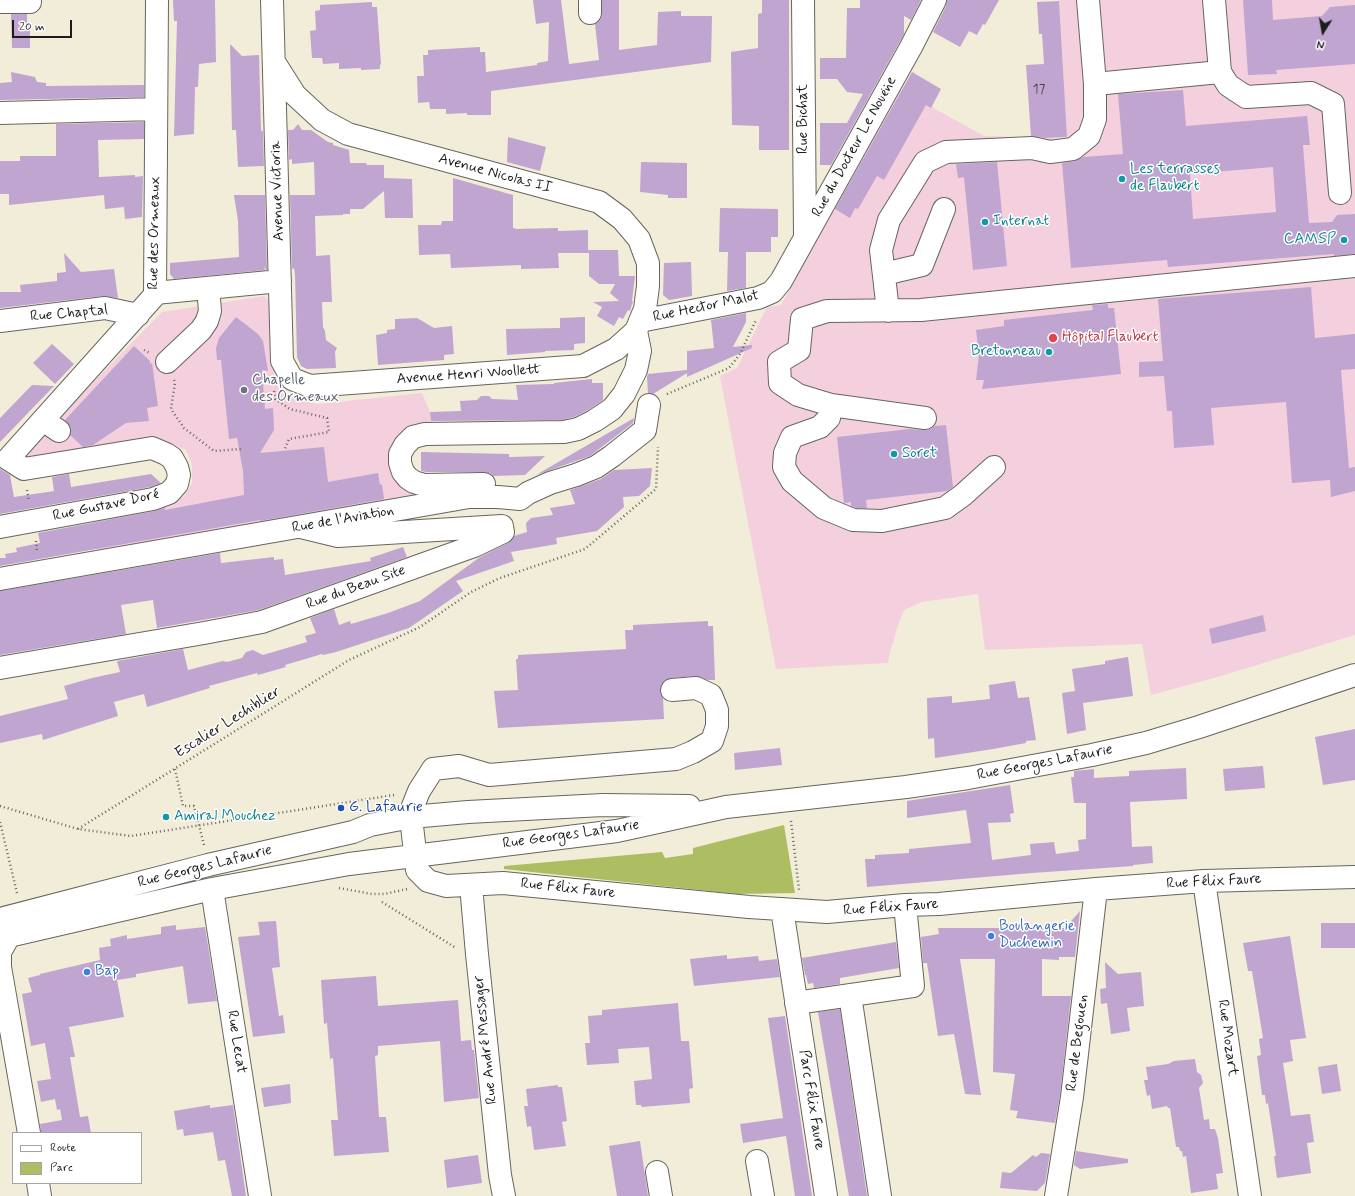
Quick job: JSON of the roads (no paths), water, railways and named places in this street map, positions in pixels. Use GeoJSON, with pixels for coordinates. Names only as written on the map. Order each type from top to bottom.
{"type":"FeatureCollection","features":[{"type":"Feature","properties":{"kind":"street","name":"Rue des Ormeaux"},"geometry":{"type":"LineString","coordinates":[[4,460],[51,426],[155,295],[157,0]]}},
{"type":"Feature","properties":{"kind":"street","name":"Avenue Victoria"},"geometry":{"type":"LineString","coordinates":[[272,0],[282,360],[292,378]]}},
{"type":"Feature","properties":{"kind":"street","name":"Rue Bichat"},"geometry":{"type":"LineString","coordinates":[[803,0],[805,238]]}},
{"type":"Feature","properties":{"kind":"street","name":"Rue du Docteur Le Nouëne"},"geometry":{"type":"LineString","coordinates":[[772,292],[805,238],[911,47],[935,0]]}},
{"type":"Feature","properties":{"kind":"street"},"geometry":{"type":"LineString","coordinates":[[888,310],[881,250],[889,220],[925,162],[946,152],[1032,148],[1050,152],[1073,149],[1089,136],[1095,119],[1095,84],[1088,0]]}},
{"type":"Feature","properties":{"kind":"street"},"geometry":{"type":"LineString","coordinates":[[1214,0],[1220,72],[1228,85],[1246,97],[1311,93],[1333,104],[1340,193]]}},
{"type":"Feature","properties":{"kind":"street"},"geometry":{"type":"LineString","coordinates":[[0,2],[30,2]]}},
{"type":"Feature","properties":{"kind":"street","name":"Avenue Nicolas II"},"geometry":{"type":"LineString","coordinates":[[274,62],[295,95],[322,120],[348,134],[599,202],[622,218],[639,239],[648,263],[648,286],[644,309],[638,326]]}},
{"type":"Feature","properties":{"kind":"street"},"geometry":{"type":"LineString","coordinates":[[1095,84],[1220,72]]}},
{"type":"Feature","properties":{"kind":"street"},"geometry":{"type":"LineString","coordinates":[[0,113],[156,109]]}},
{"type":"Feature","properties":{"kind":"street"},"geometry":{"type":"LineString","coordinates":[[884,274],[922,265],[944,208]]}},
{"type":"Feature","properties":{"kind":"street"},"geometry":{"type":"LineString","coordinates":[[925,418],[831,405],[798,395],[780,383],[779,362],[799,350],[802,319],[827,311],[921,310],[1355,266]]}},
{"type":"Feature","properties":{"kind":"street"},"geometry":{"type":"LineString","coordinates":[[155,293],[280,281]]}},
{"type":"Feature","properties":{"kind":"street"},"geometry":{"type":"LineString","coordinates":[[167,362],[201,330],[207,321],[210,311],[208,288]]}},
{"type":"Feature","properties":{"kind":"street","name":"Rue Hector Malot"},"geometry":{"type":"LineString","coordinates":[[638,326],[758,298],[772,292]]}},
{"type":"Feature","properties":{"kind":"street","name":"Rue Chaptal"},"geometry":{"type":"LineString","coordinates":[[0,321],[105,308],[138,315]]}},
{"type":"Feature","properties":{"kind":"street"},"geometry":{"type":"LineString","coordinates":[[550,483],[424,485],[414,482],[403,472],[400,463],[400,454],[405,445],[413,437],[425,434],[564,432],[578,429],[594,422],[612,409],[624,394],[636,370],[640,351],[638,326]]}},
{"type":"Feature","properties":{"kind":"street","name":"Avenue Henri Woollett"},"geometry":{"type":"LineString","coordinates":[[292,378],[310,386],[583,366],[616,349],[638,326]]}},
{"type":"Feature","properties":{"kind":"street","name":"Rue de l'Aviation"},"geometry":{"type":"LineString","coordinates":[[0,579],[469,497],[520,499],[550,483],[596,467],[645,430],[655,401]]}},
{"type":"Feature","properties":{"kind":"street"},"geometry":{"type":"LineString","coordinates":[[831,405],[829,418],[820,427],[792,437],[785,453],[784,467],[792,481],[824,508],[853,520],[882,521],[945,508],[963,495],[994,467]]}},
{"type":"Feature","properties":{"kind":"street","name":"Rue Gustave Doré"},"geometry":{"type":"LineString","coordinates":[[0,527],[153,499],[169,493],[177,484],[179,475],[172,458],[152,448],[24,469],[4,460]]}},
{"type":"Feature","properties":{"kind":"street","name":"Rue du Beau Site"},"geometry":{"type":"LineString","coordinates":[[0,668],[204,634],[262,622],[474,546],[503,532],[502,526],[338,536],[301,527]]}},
{"type":"Feature","properties":{"kind":"street","name":"Rue Georges Lafaurie"},"geometry":{"type":"LineString","coordinates":[[3,931],[21,913],[208,865],[353,832],[370,825],[411,817],[468,812],[603,805],[726,806],[906,787],[1092,755],[1146,743],[1355,675]]}},
{"type":"Feature","properties":{"kind":"street"},"geometry":{"type":"LineString","coordinates":[[415,855],[411,817],[419,791],[433,769],[459,766],[489,774],[676,758],[693,752],[712,741],[717,726],[717,710],[710,695],[696,688],[672,690]]}},
{"type":"Feature","properties":{"kind":"street","name":"Rue Georges Lafaurie"},"geometry":{"type":"LineString","coordinates":[[3,931],[212,889],[349,864],[617,831],[726,806]]}},
{"type":"Feature","properties":{"kind":"street","name":"Rue Félix Faure"},"geometry":{"type":"LineString","coordinates":[[415,855],[417,870],[428,881],[446,886],[503,883],[827,912],[905,905],[939,904],[1096,889],[1204,881],[1355,877]]}},
{"type":"Feature","properties":{"kind":"street","name":"Rue Mozart"},"geometry":{"type":"LineString","coordinates":[[1204,881],[1250,1196]]}},
{"type":"Feature","properties":{"kind":"street","name":"Rue André Messager"},"geometry":{"type":"LineString","coordinates":[[471,885],[476,954],[500,1175],[504,1196]]}},
{"type":"Feature","properties":{"kind":"street","name":"Rue Lecat"},"geometry":{"type":"LineString","coordinates":[[212,889],[260,1196]]}},
{"type":"Feature","properties":{"kind":"street","name":"Rue de Begouen"},"geometry":{"type":"LineString","coordinates":[[1056,1196],[1072,1097],[1096,889]]}},
{"type":"Feature","properties":{"kind":"street"},"geometry":{"type":"LineString","coordinates":[[796,1003],[913,986],[905,905]]}},
{"type":"Feature","properties":{"kind":"street","name":"Parc Félix Faure"},"geometry":{"type":"LineString","coordinates":[[782,909],[826,1196]]}},
{"type":"Feature","properties":{"kind":"street"},"geometry":{"type":"LineString","coordinates":[[3,931],[0,952],[0,967],[30,1132]]}},
{"type":"Feature","properties":{"kind":"street"},"geometry":{"type":"LineString","coordinates":[[850,995],[880,1196]]}},
{"type":"Feature","properties":{"kind":"street"},"geometry":{"type":"LineString","coordinates":[[757,1161],[763,1196]]}},
{"type":"Feature","properties":{"kind":"street"},"geometry":{"type":"LineString","coordinates":[[657,1172],[661,1196]]}},
{"type":"Feature","properties":{"kind":"street"},"geometry":{"type":"LineString","coordinates":[[38,1184],[40,1196]]}},
{"type":"Feature","properties":{"kind":"place","name":"Les terrasses de Flaubert"},"geometry":{"type":"Point","coordinates":[1122,179]}},
{"type":"Feature","properties":{"kind":"place","name":"Internat"},"geometry":{"type":"Point","coordinates":[985,222]}},
{"type":"Feature","properties":{"kind":"place","name":"CAMSP"},"geometry":{"type":"Point","coordinates":[1344,240]}},
{"type":"Feature","properties":{"kind":"place","name":"Hôpital Flaubert"},"geometry":{"type":"Point","coordinates":[1053,338]}},
{"type":"Feature","properties":{"kind":"place","name":"Bretonneau"},"geometry":{"type":"Point","coordinates":[1049,352]}},
{"type":"Feature","properties":{"kind":"place","name":"Chapelle des Ormeaux"},"geometry":{"type":"Point","coordinates":[244,390]}},
{"type":"Feature","properties":{"kind":"place","name":"Soret"},"geometry":{"type":"Point","coordinates":[894,454]}},
{"type":"Feature","properties":{"kind":"place","name":"G. Lafaurie"},"geometry":{"type":"Point","coordinates":[341,808]}},
{"type":"Feature","properties":{"kind":"place","name":"Amiral Mouchez"},"geometry":{"type":"Point","coordinates":[166,817]}},
{"type":"Feature","properties":{"kind":"place","name":"Boulangerie Duchemin"},"geometry":{"type":"Point","coordinates":[991,936]}},
{"type":"Feature","properties":{"kind":"place","name":"Bap"},"geometry":{"type":"Point","coordinates":[87,972]}}]}
